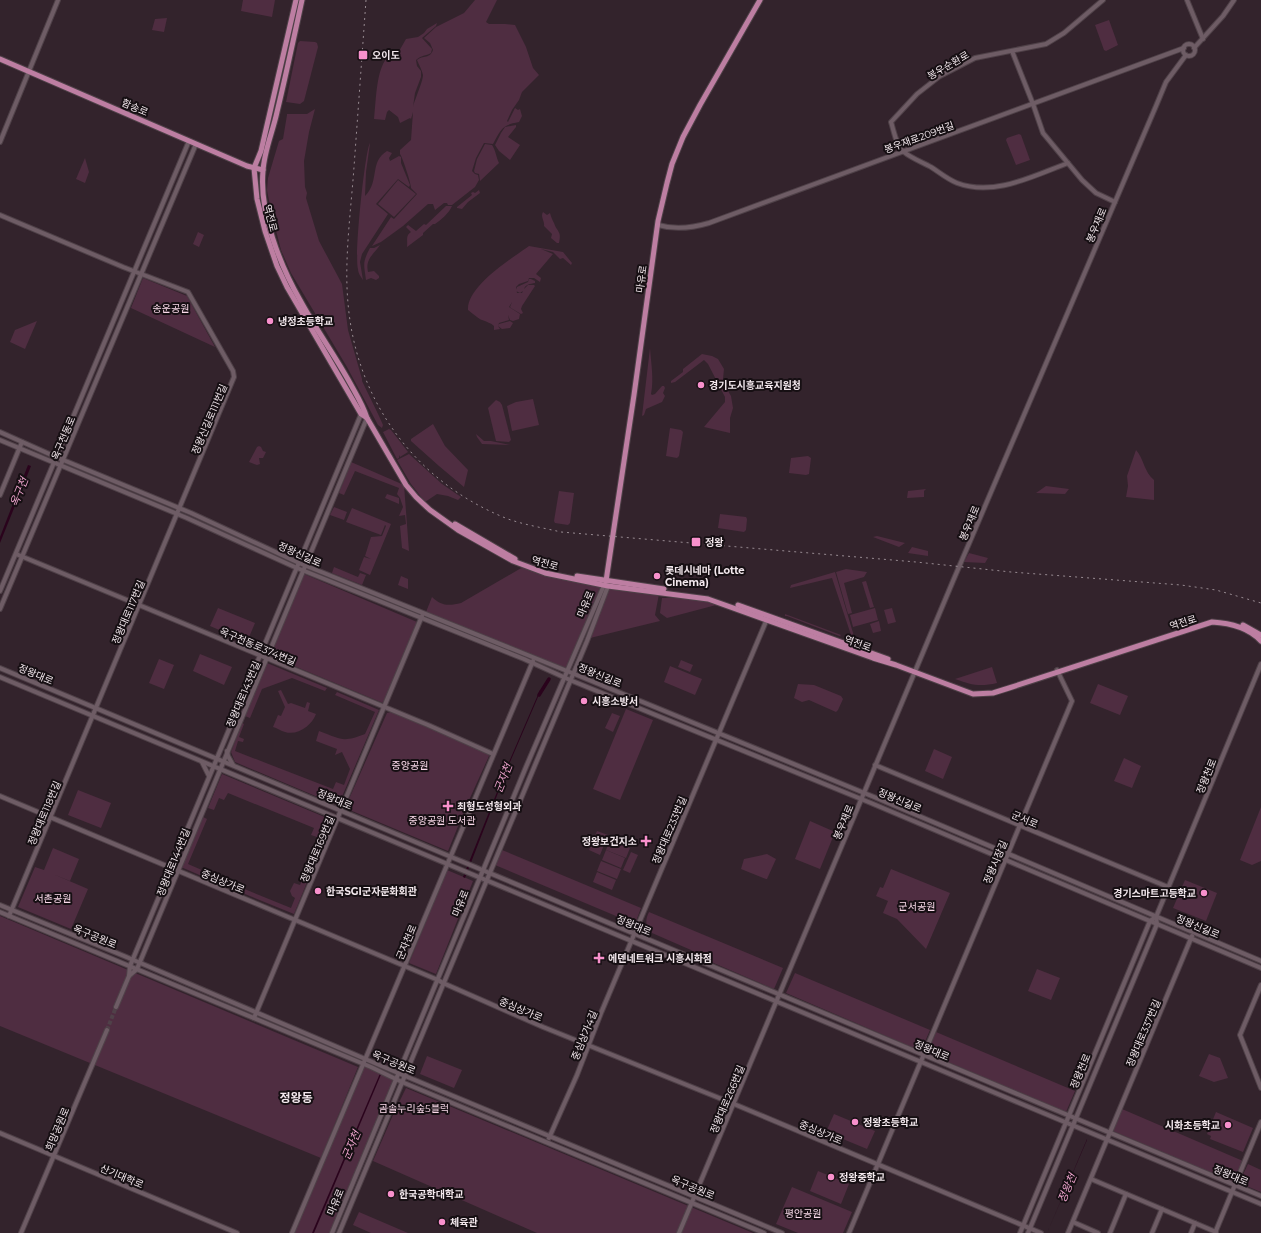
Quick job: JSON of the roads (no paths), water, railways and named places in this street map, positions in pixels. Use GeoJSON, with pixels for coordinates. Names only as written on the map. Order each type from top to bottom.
{"type":"FeatureCollection","features":[{"type":"Feature","properties":{"kind":"main road","name":"역전로"},"geometry":{"type":"LineString","coordinates":[[296,0],[260,151],[254,168],[258,199],[265,231],[277,266],[287,287],[361,414],[367,418]]}},
{"type":"Feature","properties":{"kind":"main road","name":"역전로"},"geometry":{"type":"LineString","coordinates":[[302,0],[279,106],[263,170],[263,193],[268,222],[288,279],[334,355],[364,408],[367,418],[406,485],[430,510],[449,523],[456,524],[514,558],[535,566],[606,584],[709,596],[967,689],[983,692],[1007,687],[1212,622],[1237,626],[1257,636],[1261,641]]}},
{"type":"Feature","properties":{"kind":"main road","name":"마유로"},"geometry":{"type":"LineString","coordinates":[[606,584],[658,225],[672,164],[683,137],[700,104],[760,0]]}},
{"type":"Feature","properties":{"kind":"main road","name":"함송로"},"geometry":{"type":"LineString","coordinates":[[0,59],[196,144],[254,168],[263,170]]}},
{"type":"Feature","properties":{"kind":"main road","name":"역전로"},"geometry":{"type":"LineString","coordinates":[[1057,671],[1209,621],[1224,620],[1241,624],[1261,635]]}},
{"type":"Feature","properties":{"kind":"street"},"geometry":{"type":"LineString","coordinates":[[0,142],[58,0]]}},
{"type":"Feature","properties":{"kind":"street","name":"봉우순환로"},"geometry":{"type":"LineString","coordinates":[[903,152],[891,122],[917,94],[940,76],[975,58],[1046,44],[1064,33],[1103,0]]}},
{"type":"Feature","properties":{"kind":"street"},"geometry":{"type":"LineString","coordinates":[[1187,0],[1203,39]]}},
{"type":"Feature","properties":{"kind":"street"},"geometry":{"type":"LineString","coordinates":[[1194,48],[1190,44],[1184,48],[1183,52],[1189,56],[1195,52],[1194,48],[1234,0]]}},
{"type":"Feature","properties":{"kind":"street","name":"봉우재로209번길"},"geometry":{"type":"LineString","coordinates":[[658,225],[674,228],[695,227],[709,223],[1184,48]]}},
{"type":"Feature","properties":{"kind":"street"},"geometry":{"type":"LineString","coordinates":[[1012,51],[1043,133],[1082,180],[1096,193],[1115,202]]}},
{"type":"Feature","properties":{"kind":"street","name":"봉우재로"},"geometry":{"type":"LineString","coordinates":[[776,1002],[915,670],[1166,82],[1186,55]]}},
{"type":"Feature","properties":{"kind":"street","name":"옥구천동로"},"geometry":{"type":"LineString","coordinates":[[0,591],[189,141]]}},
{"type":"Feature","properties":{"kind":"street","name":"옥구천동로"},"geometry":{"type":"LineString","coordinates":[[0,609],[196,144]]}},
{"type":"Feature","properties":{"kind":"street"},"geometry":{"type":"LineString","coordinates":[[903,152],[930,166],[959,184],[981,188],[1002,186],[1068,163]]}},
{"type":"Feature","properties":{"kind":"street"},"geometry":{"type":"LineString","coordinates":[[0,215],[141,274]]}},
{"type":"Feature","properties":{"kind":"street","name":"정왕신길로111번길"},"geometry":{"type":"LineString","coordinates":[[141,274],[188,292],[233,371],[234,377],[196,472],[177,514]]}},
{"type":"Feature","properties":{"kind":"street","name":"정왕대로143번길"},"geometry":{"type":"LineString","coordinates":[[216,758],[300,563],[364,408]]}},
{"type":"Feature","properties":{"kind":"street","name":"정왕대로143번길"},"geometry":{"type":"LineString","coordinates":[[223,761],[367,418]]}},
{"type":"Feature","properties":{"kind":"street","name":"정왕신길로"},"geometry":{"type":"LineString","coordinates":[[0,432],[56,458],[179,508],[305,566],[570,680],[861,799],[1261,968]]}},
{"type":"Feature","properties":{"kind":"street","name":"정왕신길로"},"geometry":{"type":"LineString","coordinates":[[0,440],[177,514],[303,571],[572,672],[864,793],[1261,961]]}},
{"type":"Feature","properties":{"kind":"street"},"geometry":{"type":"LineString","coordinates":[[0,495],[22,442]]}},
{"type":"Feature","properties":{"kind":"street","name":"정왕대로117번길"},"geometry":{"type":"LineString","coordinates":[[93,716],[177,514]]}},
{"type":"Feature","properties":{"kind":"street","name":"옥구천동로374번길"},"geometry":{"type":"LineString","coordinates":[[16,554],[493,754]]}},
{"type":"Feature","properties":{"kind":"street","name":"마유로"},"geometry":{"type":"LineString","coordinates":[[332,1233],[564,677],[606,584]]}},
{"type":"Feature","properties":{"kind":"street","name":"마유로"},"geometry":{"type":"LineString","coordinates":[[339,1233],[570,680],[572,672],[587,641],[606,584]]}},
{"type":"Feature","properties":{"kind":"street","name":"정왕대로169번길"},"geometry":{"type":"LineString","coordinates":[[254,1018],[342,811],[422,616]]}},
{"type":"Feature","properties":{"kind":"street","name":"정왕대로233번길"},"geometry":{"type":"LineString","coordinates":[[635,934],[768,617]]}},
{"type":"Feature","properties":{"kind":"street","name":"군자천로"},"geometry":{"type":"LineString","coordinates":[[292,1233],[534,657]]}},
{"type":"Feature","properties":{"kind":"street","name":"정왕천로"},"geometry":{"type":"LineString","coordinates":[[1028,1233],[1157,924],[1156,917],[1168,887],[1261,664]]}},
{"type":"Feature","properties":{"kind":"street","name":"정왕대로"},"geometry":{"type":"LineString","coordinates":[[0,668],[1261,1196]]}},
{"type":"Feature","properties":{"kind":"street","name":"정왕시장길"},"geometry":{"type":"LineString","coordinates":[[849,1233],[1072,701],[1057,671]]}},
{"type":"Feature","properties":{"kind":"street","name":"정왕대로"},"geometry":{"type":"LineString","coordinates":[[0,677],[1261,1204]]}},
{"type":"Feature","properties":{"kind":"street","name":"정왕대로118번길"},"geometry":{"type":"LineString","coordinates":[[9,916],[93,716]]}},
{"type":"Feature","properties":{"kind":"street"},"geometry":{"type":"LineString","coordinates":[[206,754],[220,750]]}},
{"type":"Feature","properties":{"kind":"street"},"geometry":{"type":"LineString","coordinates":[[227,751],[233,766]]}},
{"type":"Feature","properties":{"kind":"street","name":"정왕대로144번길"},"geometry":{"type":"LineString","coordinates":[[129,976],[132,960],[216,758]]}},
{"type":"Feature","properties":{"kind":"street","name":"정왕대로144번길"},"geometry":{"type":"LineString","coordinates":[[138,969],[223,761]]}},
{"type":"Feature","properties":{"kind":"street"},"geometry":{"type":"LineString","coordinates":[[202,762],[209,776]]}},
{"type":"Feature","properties":{"kind":"street","name":"군서로"},"geometry":{"type":"LineString","coordinates":[[876,765],[1168,887]]}},
{"type":"Feature","properties":{"kind":"street","name":"중심상가로"},"geometry":{"type":"LineString","coordinates":[[0,796],[438,980],[588,1045],[734,1104],[1040,1232]]}},
{"type":"Feature","properties":{"kind":"street","name":"옥구공원로"},"geometry":{"type":"LineString","coordinates":[[0,906],[140,963],[404,1076],[782,1233]]}},
{"type":"Feature","properties":{"kind":"street","name":"옥구공원로"},"geometry":{"type":"LineString","coordinates":[[0,912],[764,1233]]}},
{"type":"Feature","properties":{"kind":"street"},"geometry":{"type":"LineString","coordinates":[[1150,921],[1156,917]]}},
{"type":"Feature","properties":{"kind":"street","name":"정왕천로"},"geometry":{"type":"LineString","coordinates":[[1020,1233],[1150,921]]}},
{"type":"Feature","properties":{"kind":"street","name":"정왕대로337번길"},"geometry":{"type":"LineString","coordinates":[[1068,1233],[1194,932]]}},
{"type":"Feature","properties":{"kind":"street","name":"중심상가4길"},"geometry":{"type":"LineString","coordinates":[[548,1142],[635,934]]}},
{"type":"Feature","properties":{"kind":"street"},"geometry":{"type":"LineString","coordinates":[[116,1007],[129,976],[138,969]]}},
{"type":"Feature","properties":{"kind":"street"},"geometry":{"type":"LineString","coordinates":[[1261,985],[1240,1035],[1261,1088]]}},
{"type":"Feature","properties":{"kind":"street","name":"정왕대로266번길"},"geometry":{"type":"LineString","coordinates":[[679,1233],[776,1002]]}},
{"type":"Feature","properties":{"kind":"street","name":"희망공원로"},"geometry":{"type":"LineString","coordinates":[[21,1233],[106,1030]]}},
{"type":"Feature","properties":{"kind":"street"},"geometry":{"type":"LineString","coordinates":[[1091,1179],[1216,1232],[1261,1122]]}},
{"type":"Feature","properties":{"kind":"street","name":"산기대학로"},"geometry":{"type":"LineString","coordinates":[[0,1134],[237,1233]]}},
{"type":"Feature","properties":{"kind":"street"},"geometry":{"type":"LineString","coordinates":[[1110,1233],[1126,1194]]}},
{"type":"Feature","properties":{"kind":"street"},"geometry":{"type":"LineString","coordinates":[[1152,1233],[1162,1209]]}},
{"type":"Feature","properties":{"kind":"street"},"geometry":{"type":"LineString","coordinates":[[1072,1222],[1098,1233]]}},
{"type":"Feature","properties":{"kind":"street"},"geometry":{"type":"LineString","coordinates":[[1191,1233],[1195,1223]]}},
{"type":"Feature","properties":{"kind":"water","name":"옥구천"},"geometry":{"type":"Polygon","coordinates":[[[28,465],[31,466],[0,543],[0,537],[28,465]]]}},
{"type":"Feature","properties":{"kind":"water"},"geometry":{"type":"Polygon","coordinates":[[[540,690],[465,878],[463,877],[509,762],[540,690]]]}},
{"type":"Feature","properties":{"kind":"water"},"geometry":{"type":"Polygon","coordinates":[[[387,1057],[388,1058],[314,1233],[312,1233],[387,1057]]]}},
{"type":"Feature","properties":{"kind":"water"},"geometry":{"type":"Polygon","coordinates":[[[1087,1139],[1087,1140],[1047,1233],[1087,1139]]]}},
{"type":"Feature","properties":{"kind":"waterway","name":"군자천"},"geometry":{"type":"LineString","coordinates":[[539,695],[549,679]]}},
{"type":"Feature","properties":{"kind":"tunnel"},"geometry":{"type":"LineString","coordinates":[[107,1030],[116,1007]]}},
{"type":"Feature","properties":{"kind":"railway"},"geometry":{"type":"LineString","coordinates":[[366,0],[347,252],[348,303],[353,339],[363,373],[378,405],[396,434],[419,461],[445,484],[475,503],[508,519],[561,532],[916,562],[1011,572],[1181,585],[1216,590],[1261,603]]}},
{"type":"Feature","properties":{"kind":"place","name":"오이도"},"geometry":{"type":"Point","coordinates":[363,55]}},
{"type":"Feature","properties":{"kind":"place","name":"냉정초등학교"},"geometry":{"type":"Point","coordinates":[270,321]}},
{"type":"Feature","properties":{"kind":"place","name":"경기도시흥교육지원청"},"geometry":{"type":"Point","coordinates":[701,385]}},
{"type":"Feature","properties":{"kind":"place","name":"정왕"},"geometry":{"type":"Point","coordinates":[696,542]}},
{"type":"Feature","properties":{"kind":"place","name":"롯데시네마 (Lotte Cinema)"},"geometry":{"type":"Point","coordinates":[657,576]}},
{"type":"Feature","properties":{"kind":"place","name":"시흥소방서"},"geometry":{"type":"Point","coordinates":[584,701]}},
{"type":"Feature","properties":{"kind":"place","name":"최형도성형외과"},"geometry":{"type":"Point","coordinates":[448,806]}},
{"type":"Feature","properties":{"kind":"place","name":"정왕보건지소"},"geometry":{"type":"Point","coordinates":[646,841]}},
{"type":"Feature","properties":{"kind":"place","name":"한국SGI군자문화회관"},"geometry":{"type":"Point","coordinates":[318,891]}},
{"type":"Feature","properties":{"kind":"place","name":"경기스마트고등학교"},"geometry":{"type":"Point","coordinates":[1204,893]}},
{"type":"Feature","properties":{"kind":"place","name":"에덴네트워크 시흥시화점"},"geometry":{"type":"Point","coordinates":[599,958]}},
{"type":"Feature","properties":{"kind":"place","name":"정왕초등학교"},"geometry":{"type":"Point","coordinates":[855,1122]}},
{"type":"Feature","properties":{"kind":"place","name":"시화초등학교"},"geometry":{"type":"Point","coordinates":[1228,1125]}},
{"type":"Feature","properties":{"kind":"place","name":"정왕중학교"},"geometry":{"type":"Point","coordinates":[831,1177]}},
{"type":"Feature","properties":{"kind":"place","name":"한국공학대학교"},"geometry":{"type":"Point","coordinates":[391,1194]}},
{"type":"Feature","properties":{"kind":"place","name":"체육관"},"geometry":{"type":"Point","coordinates":[442,1222]}},
{"type":"Feature","properties":{"kind":"district","name":"정왕동"},"geometry":{"type":"Point","coordinates":[296,1098]}},
{"type":"Feature","properties":{"kind":"park label","name":"송운공원"},"geometry":{"type":"Point","coordinates":[171,308]}},
{"type":"Feature","properties":{"kind":"park label","name":"중앙공원"},"geometry":{"type":"Point","coordinates":[410,765]}},
{"type":"Feature","properties":{"kind":"park label","name":"중앙공원 도서관"},"geometry":{"type":"Point","coordinates":[442,820]}},
{"type":"Feature","properties":{"kind":"park label","name":"서촌공원"},"geometry":{"type":"Point","coordinates":[53,898]}},
{"type":"Feature","properties":{"kind":"park label","name":"군서공원"},"geometry":{"type":"Point","coordinates":[917,906]}},
{"type":"Feature","properties":{"kind":"park label","name":"곰솔누리숲5블럭"},"geometry":{"type":"Point","coordinates":[414,1108]}},
{"type":"Feature","properties":{"kind":"park label","name":"평안공원"},"geometry":{"type":"Point","coordinates":[803,1213]}},
{"type":"Feature","properties":{"kind":"water label","name":"정왕천"},"geometry":{"type":"Point","coordinates":[1067,1188]}}]}
